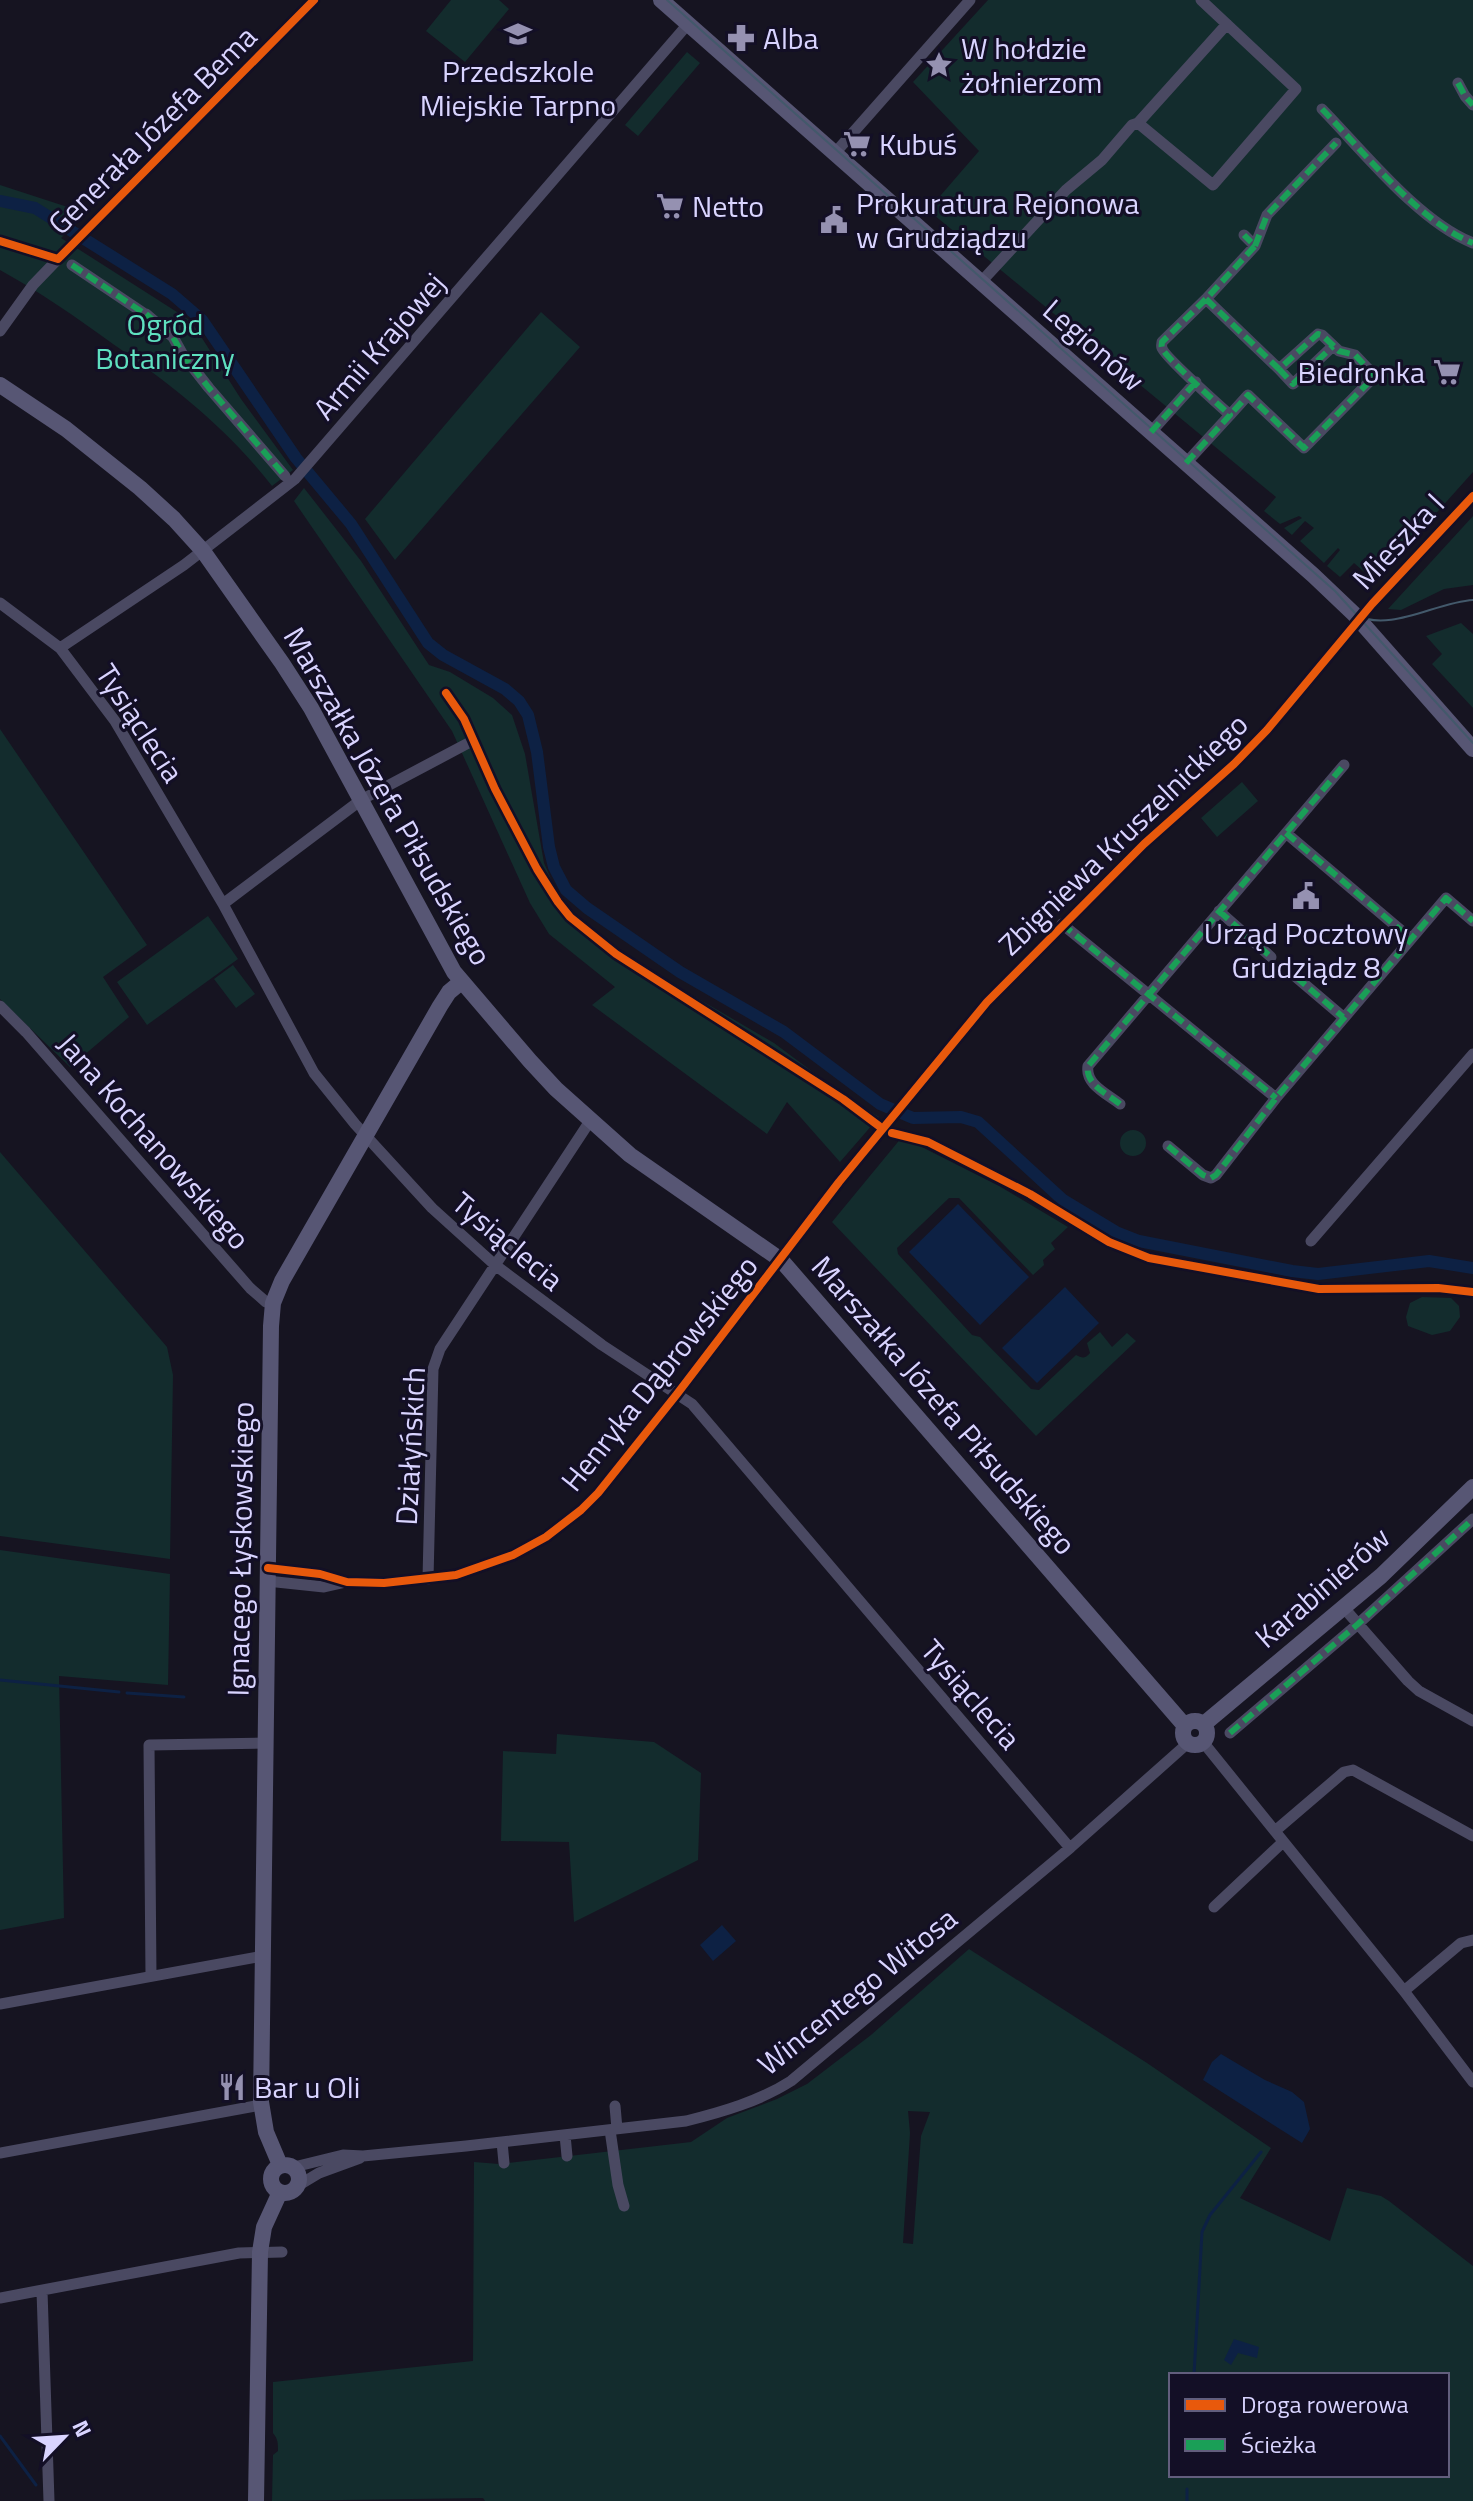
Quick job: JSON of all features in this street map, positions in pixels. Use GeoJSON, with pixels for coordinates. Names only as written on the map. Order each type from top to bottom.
{"type":"FeatureCollection","features":[{"type":"Feature","properties":{"kind":"street","name":"Generała Józefa Bema"},"geometry":{"type":"LineString","coordinates":[[0,331],[33,285],[63,253],[314,0]]}},
{"type":"Feature","properties":{"kind":"street","name":"Legionów"},"geometry":{"type":"LineString","coordinates":[[661,0],[679,7],[688,24],[1313,575],[1358,619],[1473,749]]}},
{"type":"Feature","properties":{"kind":"street"},"geometry":{"type":"LineString","coordinates":[[835,153],[970,0]]}},
{"type":"Feature","properties":{"kind":"street"},"geometry":{"type":"LineString","coordinates":[[1138,123],[1213,185],[1296,89],[1201,0]]}},
{"type":"Feature","properties":{"kind":"street","name":"Armii Krajowej"},"geometry":{"type":"LineString","coordinates":[[60,648],[203,551],[307,466],[688,24]]}},
{"type":"Feature","properties":{"kind":"street"},"geometry":{"type":"LineString","coordinates":[[981,282],[1066,190],[1102,160],[1132,125],[1138,123],[1227,24]]}},
{"type":"Feature","properties":{"kind":"street"},"geometry":{"type":"LineString","coordinates":[[1458,83],[1473,105]]}},
{"type":"Feature","properties":{"kind":"street"},"geometry":{"type":"LineString","coordinates":[[1322,109],[1424,212],[1473,243]]}},
{"type":"Feature","properties":{"kind":"street"},"geometry":{"type":"LineString","coordinates":[[1230,415],[1200,389],[1161,345],[1255,246],[1267,215],[1336,143]]}},
{"type":"Feature","properties":{"kind":"street"},"geometry":{"type":"LineString","coordinates":[[1244,235],[1255,246]]}},
{"type":"Feature","properties":{"kind":"street"},"geometry":{"type":"LineString","coordinates":[[72,265],[145,314],[173,337],[209,388],[290,477]]}},
{"type":"Feature","properties":{"kind":"street"},"geometry":{"type":"LineString","coordinates":[[1206,299],[1293,384],[1333,346]]}},
{"type":"Feature","properties":{"kind":"street"},"geometry":{"type":"LineString","coordinates":[[1186,463],[1248,395],[1304,448],[1375,376],[1355,355],[1339,351],[1318,334],[1279,369]]}},
{"type":"Feature","properties":{"kind":"street"},"geometry":{"type":"LineString","coordinates":[[1151,432],[1196,382]]}},
{"type":"Feature","properties":{"kind":"street","name":"Marszałka Józefa Piłsudskiego"},"geometry":{"type":"LineString","coordinates":[[0,385],[66,429],[128,478],[203,551],[299,690],[461,982],[530,1061],[590,1121],[630,1155],[781,1260],[1279,1836],[1473,2082]]}},
{"type":"Feature","properties":{"kind":"street","name":"Mieszka I"},"geometry":{"type":"LineString","coordinates":[[1358,619],[1473,496]]}},
{"type":"Feature","properties":{"kind":"street","name":"Tysiąclecia"},"geometry":{"type":"LineString","coordinates":[[0,603],[60,648],[115,721],[223,904],[314,1073],[365,1134],[432,1208],[495,1265],[590,1337],[692,1404],[1070,1848]]}},
{"type":"Feature","properties":{"kind":"street","name":"Zbigniewa Kruszelnickiego"},"geometry":{"type":"LineString","coordinates":[[891,1119],[987,1002],[1144,844],[1234,764],[1267,730],[1358,619]]}},
{"type":"Feature","properties":{"kind":"street"},"geometry":{"type":"LineString","coordinates":[[223,904],[361,800],[474,740]]}},
{"type":"Feature","properties":{"kind":"street"},"geometry":{"type":"LineString","coordinates":[[1120,1104],[1089,1079],[1088,1066],[1344,765]]}},
{"type":"Feature","properties":{"kind":"street"},"geometry":{"type":"LineString","coordinates":[[1286,833],[1410,938]]}},
{"type":"Feature","properties":{"kind":"street"},"geometry":{"type":"LineString","coordinates":[[1168,1146],[1211,1178],[1446,898],[1473,921]]}},
{"type":"Feature","properties":{"kind":"street"},"geometry":{"type":"LineString","coordinates":[[1219,911],[1271,957]]}},
{"type":"Feature","properties":{"kind":"street"},"geometry":{"type":"LineString","coordinates":[[1062,924],[1276,1098]]}},
{"type":"Feature","properties":{"kind":"street"},"geometry":{"type":"LineString","coordinates":[[1296,977],[1343,1017]]}},
{"type":"Feature","properties":{"kind":"street","name":"Ignacego Łyskowskiego"},"geometry":{"type":"LineString","coordinates":[[287,2166],[266,2132],[261,2105],[273,1303],[282,1281],[365,1134],[440,1006],[449,992],[461,982]]}},
{"type":"Feature","properties":{"kind":"street","name":"Jana Kochanowskiego"},"geometry":{"type":"LineString","coordinates":[[0,1006],[250,1288],[266,1302],[273,1303]]}},
{"type":"Feature","properties":{"kind":"street"},"geometry":{"type":"LineString","coordinates":[[1311,1241],[1473,1054]]}},
{"type":"Feature","properties":{"kind":"street","name":"Henryka Dąbrowskiego"},"geometry":{"type":"LineString","coordinates":[[268,1574],[320,1574],[347,1582],[428,1579],[456,1575],[486,1565],[546,1537],[598,1493],[891,1119]]}},
{"type":"Feature","properties":{"kind":"street","name":"Działyńskich"},"geometry":{"type":"LineString","coordinates":[[428,1579],[433,1369],[440,1349],[590,1121]]}},
{"type":"Feature","properties":{"kind":"street","name":"Karabinierów"},"geometry":{"type":"LineString","coordinates":[[1192,1737],[1194,1720],[1204,1724],[1344,1608],[1473,1487]]}},
{"type":"Feature","properties":{"kind":"street"},"geometry":{"type":"LineString","coordinates":[[1230,1733],[1358,1624],[1473,1519]]}},
{"type":"Feature","properties":{"kind":"street"},"geometry":{"type":"LineString","coordinates":[[1344,1608],[1419,1691],[1473,1721]]}},
{"type":"Feature","properties":{"kind":"street"},"geometry":{"type":"LineString","coordinates":[[1070,1848],[1192,1737]]}},
{"type":"Feature","properties":{"kind":"street"},"geometry":{"type":"LineString","coordinates":[[151,1975],[149,1745],[266,1743]]}},
{"type":"Feature","properties":{"kind":"street"},"geometry":{"type":"LineString","coordinates":[[1214,1907],[1279,1836],[1344,1772],[1353,1770],[1473,1836]]}},
{"type":"Feature","properties":{"kind":"street","name":"Wincentego Witosa"},"geometry":{"type":"LineString","coordinates":[[287,2166],[343,2155],[363,2156],[502,2142],[696,2118],[748,2102],[783,2086],[1070,1848]]}},
{"type":"Feature","properties":{"kind":"street"},"geometry":{"type":"LineString","coordinates":[[1404,1991],[1461,1943],[1473,1940]]}},
{"type":"Feature","properties":{"kind":"street"},"geometry":{"type":"LineString","coordinates":[[0,2004],[263,1956]]}},
{"type":"Feature","properties":{"kind":"street"},"geometry":{"type":"LineString","coordinates":[[0,2153],[261,2105]]}},
{"type":"Feature","properties":{"kind":"street"},"geometry":{"type":"LineString","coordinates":[[615,2106],[618,2185],[624,2206]]}},
{"type":"Feature","properties":{"kind":"street"},"geometry":{"type":"LineString","coordinates":[[565,2135],[567,2156]]}},
{"type":"Feature","properties":{"kind":"street"},"geometry":{"type":"LineString","coordinates":[[502,2142],[504,2163]]}},
{"type":"Feature","properties":{"kind":"street","name":"Wincentego Witosa"},"geometry":{"type":"LineString","coordinates":[[299,2185],[319,2173],[363,2156]]}},
{"type":"Feature","properties":{"kind":"street"},"geometry":{"type":"LineString","coordinates":[[287,2166],[300,2176],[299,2185],[289,2193],[280,2192],[273,2186],[271,2177],[276,2168],[287,2166]]}},
{"type":"Feature","properties":{"kind":"street"},"geometry":{"type":"LineString","coordinates":[[256,2501],[260,2252],[264,2227],[280,2192]]}},
{"type":"Feature","properties":{"kind":"street"},"geometry":{"type":"LineString","coordinates":[[0,2298],[239,2253],[282,2252]]}},
{"type":"Feature","properties":{"kind":"street"},"geometry":{"type":"LineString","coordinates":[[42,2291],[49,2501]]}},
{"type":"Feature","properties":{"kind":"green space"},"geometry":{"type":"Polygon","coordinates":[[[451,0],[499,0],[509,9],[465,62],[426,31],[451,0]]]}},
{"type":"Feature","properties":{"kind":"green space"},"geometry":{"type":"Polygon","coordinates":[[[988,0],[1473,0],[1473,472],[1379,577],[1375,574],[1371,578],[1354,563],[1340,577],[1327,566],[1340,550],[1338,548],[1324,563],[1300,541],[1314,528],[1305,521],[1292,535],[1284,528],[1302,518],[1299,516],[1280,524],[1264,511],[1276,497],[928,210],[979,151],[913,82],[988,0]]]}},
{"type":"Feature","properties":{"kind":"green space"},"geometry":{"type":"Polygon","coordinates":[[[687,52],[700,63],[638,136],[625,125],[687,52]]]}},
{"type":"Feature","properties":{"kind":"green space","name":"Ogród Botaniczny"},"geometry":{"type":"Polygon","coordinates":[[[0,185],[86,213],[61,238],[191,321],[241,399],[293,470],[272,486],[217,426],[177,392],[72,315],[0,270],[0,185]]]}},
{"type":"Feature","properties":{"kind":"green space"},"geometry":{"type":"Polygon","coordinates":[[[541,312],[580,347],[395,560],[365,519],[541,312]]]}},
{"type":"Feature","properties":{"kind":"green space"},"geometry":{"type":"Polygon","coordinates":[[[304,488],[361,561],[429,665],[450,672],[493,698],[512,715],[525,754],[544,863],[555,888],[573,914],[623,952],[774,1043],[879,1117],[840,1162],[787,1102],[767,1134],[592,1005],[615,987],[549,934],[530,903],[452,731],[294,501],[304,488]]]}},
{"type":"Feature","properties":{"kind":"green space"},"geometry":{"type":"Polygon","coordinates":[[[1473,516],[1473,585],[1444,589],[1401,610],[1388,609],[1473,516]]]}},
{"type":"Feature","properties":{"kind":"green space"},"geometry":{"type":"Polygon","coordinates":[[[1461,623],[1473,634],[1473,708],[1432,664],[1442,654],[1426,636],[1461,623]]]}},
{"type":"Feature","properties":{"kind":"green space"},"geometry":{"type":"Polygon","coordinates":[[[0,729],[147,945],[103,977],[129,1017],[70,1067],[0,999],[0,729]]]}},
{"type":"Feature","properties":{"kind":"green space"},"geometry":{"type":"Polygon","coordinates":[[[1242,782],[1258,801],[1217,837],[1201,818],[1242,782]]]}},
{"type":"Feature","properties":{"kind":"green space"},"geometry":{"type":"Polygon","coordinates":[[[208,916],[238,959],[147,1025],[117,982],[208,916]]]}},
{"type":"Feature","properties":{"kind":"green space"},"geometry":{"type":"Polygon","coordinates":[[[233,965],[255,994],[236,1008],[214,979],[233,965]]]}},
{"type":"Feature","properties":{"kind":"green space"},"geometry":{"type":"Polygon","coordinates":[[[1133,1130],[1142,1134],[1146,1143],[1142,1152],[1133,1156],[1124,1152],[1120,1143],[1124,1134],[1133,1130]]]}},
{"type":"Feature","properties":{"kind":"green space"},"geometry":{"type":"Polygon","coordinates":[[[902,1137],[999,1186],[1068,1227],[1051,1243],[1055,1249],[1033,1275],[959,1198],[949,1198],[897,1248],[898,1254],[972,1335],[980,1337],[1031,1389],[1039,1390],[1076,1355],[1088,1355],[1087,1343],[1100,1332],[1112,1347],[1127,1333],[1136,1341],[1036,1436],[832,1222],[902,1137]]]}},
{"type":"Feature","properties":{"kind":"green space"},"geometry":{"type":"Polygon","coordinates":[[[0,1152],[167,1347],[173,1375],[170,1559],[0,1536],[0,1152]]]}},
{"type":"Feature","properties":{"kind":"green space"},"geometry":{"type":"Polygon","coordinates":[[[1422,1297],[1451,1298],[1459,1306],[1460,1317],[1450,1331],[1432,1335],[1408,1326],[1406,1317],[1410,1303],[1422,1297]]]}},
{"type":"Feature","properties":{"kind":"green space"},"geometry":{"type":"Polygon","coordinates":[[[0,1550],[170,1574],[168,1685],[59,1676],[64,1918],[0,1930],[0,1550]]]}},
{"type":"Feature","properties":{"kind":"green space"},"geometry":{"type":"Polygon","coordinates":[[[557,1734],[654,1742],[701,1773],[698,1860],[574,1922],[569,1842],[501,1841],[503,1751],[556,1754],[557,1734]]]}},
{"type":"Feature","properties":{"kind":"green space"},"geometry":{"type":"Polygon","coordinates":[[[969,1949],[1147,2063],[1271,2148],[1240,2198],[1330,2241],[1347,2188],[1381,2196],[1389,2201],[1473,2266],[1473,2501],[485,2501],[483,2498],[272,2501],[273,2455],[278,2451],[273,2433],[273,2382],[473,2361],[474,2162],[499,2164],[691,2142],[727,2118],[807,2084],[871,2035],[969,1949]],[[908,2111],[910,2133],[903,2243],[913,2244],[921,2136],[930,2112],[908,2111]]]}},
{"type":"Feature","properties":{"kind":"water"},"geometry":{"type":"Polygon","coordinates":[[[958,1204],[1029,1277],[980,1325],[909,1252],[958,1204]]]}},
{"type":"Feature","properties":{"kind":"water"},"geometry":{"type":"Polygon","coordinates":[[[1065,1287],[1099,1323],[1037,1383],[1002,1348],[1065,1287]]]}},
{"type":"Feature","properties":{"kind":"water"},"geometry":{"type":"Polygon","coordinates":[[[722,1925],[736,1941],[713,1961],[700,1945],[722,1925]]]}},
{"type":"Feature","properties":{"kind":"water"},"geometry":{"type":"Polygon","coordinates":[[[1221,2054],[1292,2092],[1304,2102],[1310,2129],[1302,2143],[1203,2080],[1212,2062],[1221,2054]]]}},
{"type":"Feature","properties":{"kind":"water"},"geometry":{"type":"Polygon","coordinates":[[[1234,2339],[1259,2347],[1257,2358],[1238,2353],[1231,2365],[1224,2360],[1234,2339]]]}},
{"type":"Feature","properties":{"kind":"waterway"},"geometry":{"type":"LineString","coordinates":[[0,201],[35,208],[172,294],[202,320],[296,458],[351,524],[428,643],[443,655],[505,689],[519,701],[528,715],[537,752],[554,867],[566,890],[587,908],[680,972],[784,1032],[880,1104],[913,1118],[961,1117],[978,1122],[1063,1200],[1116,1232],[1139,1241],[1318,1274],[1429,1261],[1473,1268]]}},
{"type":"Feature","properties":{"kind":"waterway"},"geometry":{"type":"LineString","coordinates":[[0,1680],[119,1692]]}},
{"type":"Feature","properties":{"kind":"waterway"},"geometry":{"type":"LineString","coordinates":[[127,1693],[184,1697]]}},
{"type":"Feature","properties":{"kind":"waterway"},"geometry":{"type":"LineString","coordinates":[[1194,2373],[1202,2232],[1210,2215],[1261,2152]]}},
{"type":"Feature","properties":{"kind":"waterway"},"geometry":{"type":"LineString","coordinates":[[0,2436],[36,2485]]}},
{"type":"Feature","properties":{"kind":"waterway"},"geometry":{"type":"LineString","coordinates":[[1187,2489],[1187,2501]]}},
{"type":"Feature","properties":{"kind":"tram line"},"geometry":{"type":"LineString","coordinates":[[667,0],[1335,591],[1473,743]]}},
{"type":"Feature","properties":{"kind":"tram line"},"geometry":{"type":"LineString","coordinates":[[1356,615],[1383,621],[1473,600]]}},
{"type":"Feature","properties":{"kind":"marked path"},"geometry":{"type":"LineString","coordinates":[[1458,83],[1473,105]]}},
{"type":"Feature","properties":{"kind":"marked path"},"geometry":{"type":"LineString","coordinates":[[1322,109],[1412,202],[1432,219],[1473,243]]}},
{"type":"Feature","properties":{"kind":"marked path"},"geometry":{"type":"LineString","coordinates":[[1255,246],[1267,215],[1336,143]]}},
{"type":"Feature","properties":{"kind":"marked path"},"geometry":{"type":"LineString","coordinates":[[1186,463],[1230,415],[1172,361],[1162,348],[1162,342],[1255,246],[1244,235]]}},
{"type":"Feature","properties":{"kind":"marked path"},"geometry":{"type":"LineString","coordinates":[[72,265],[145,314]]}},
{"type":"Feature","properties":{"kind":"marked path"},"geometry":{"type":"LineString","coordinates":[[1206,299],[1279,369],[1318,334],[1339,351],[1355,355],[1375,376],[1304,448],[1248,395],[1230,415]]}},
{"type":"Feature","properties":{"kind":"marked path"},"geometry":{"type":"LineString","coordinates":[[146,314],[173,337],[209,388],[285,476]]}},
{"type":"Feature","properties":{"kind":"marked path"},"geometry":{"type":"LineString","coordinates":[[1279,369],[1293,384],[1333,346]]}},
{"type":"Feature","properties":{"kind":"marked path"},"geometry":{"type":"LineString","coordinates":[[1151,432],[1196,382]]}},
{"type":"Feature","properties":{"kind":"marked path"},"geometry":{"type":"LineString","coordinates":[[1120,1104],[1093,1083],[1088,1066],[1344,765]]}},
{"type":"Feature","properties":{"kind":"marked path"},"geometry":{"type":"LineString","coordinates":[[1286,833],[1410,938]]}},
{"type":"Feature","properties":{"kind":"marked path"},"geometry":{"type":"LineString","coordinates":[[1168,1146],[1203,1175],[1211,1178],[1216,1175],[1276,1098],[1446,898],[1473,921]]}},
{"type":"Feature","properties":{"kind":"marked path"},"geometry":{"type":"LineString","coordinates":[[1219,911],[1271,957]]}},
{"type":"Feature","properties":{"kind":"marked path"},"geometry":{"type":"LineString","coordinates":[[1062,924],[1276,1098]]}},
{"type":"Feature","properties":{"kind":"marked path"},"geometry":{"type":"LineString","coordinates":[[1296,977],[1343,1017]]}},
{"type":"Feature","properties":{"kind":"marked path"},"geometry":{"type":"LineString","coordinates":[[1230,1733],[1358,1624],[1473,1519]]}},
{"type":"Feature","properties":{"kind":"cycle path"},"geometry":{"type":"LineString","coordinates":[[0,241],[58,259],[314,0]]}},
{"type":"Feature","properties":{"kind":"cycle path"},"geometry":{"type":"LineString","coordinates":[[268,1568],[320,1574],[347,1582],[384,1583],[456,1575],[513,1555],[546,1537],[581,1510],[677,1394],[839,1182],[987,1002],[1144,844],[1234,764],[1267,730],[1372,604],[1473,496]]}},
{"type":"Feature","properties":{"kind":"cycle path"},"geometry":{"type":"LineString","coordinates":[[446,693],[464,719],[495,789],[537,869],[570,917],[616,954],[843,1099],[879,1126]]}},
{"type":"Feature","properties":{"kind":"cycle path"},"geometry":{"type":"LineString","coordinates":[[892,1133],[928,1142],[1030,1194],[1109,1242],[1149,1258],[1319,1289],[1438,1288],[1473,1292]]}},
{"type":"Feature","properties":{"kind":"place","name":"Przedszkole Miejskie Tarpno"},"geometry":{"type":"Point","coordinates":[518,34]}},
{"type":"Feature","properties":{"kind":"place","name":"Alba"},"geometry":{"type":"Point","coordinates":[741,38]}},
{"type":"Feature","properties":{"kind":"place","name":"W hołdzie żołnierzom"},"geometry":{"type":"Point","coordinates":[939,65]}},
{"type":"Feature","properties":{"kind":"place","name":"Kubuś"},"geometry":{"type":"Point","coordinates":[857,144]}},
{"type":"Feature","properties":{"kind":"place","name":"Netto"},"geometry":{"type":"Point","coordinates":[670,206]}},
{"type":"Feature","properties":{"kind":"place","name":"Prokuratura Rejonowa w Grudziądzu"},"geometry":{"type":"Point","coordinates":[834,220]}},
{"type":"Feature","properties":{"kind":"place","name":"Biedronka"},"geometry":{"type":"Point","coordinates":[1447,372]}},
{"type":"Feature","properties":{"kind":"place","name":"Urząd Pocztowy Grudziądz 8"},"geometry":{"type":"Point","coordinates":[1306,896]}},
{"type":"Feature","properties":{"kind":"place","name":"Bar u Oli"},"geometry":{"type":"Point","coordinates":[232,2087]}}]}
